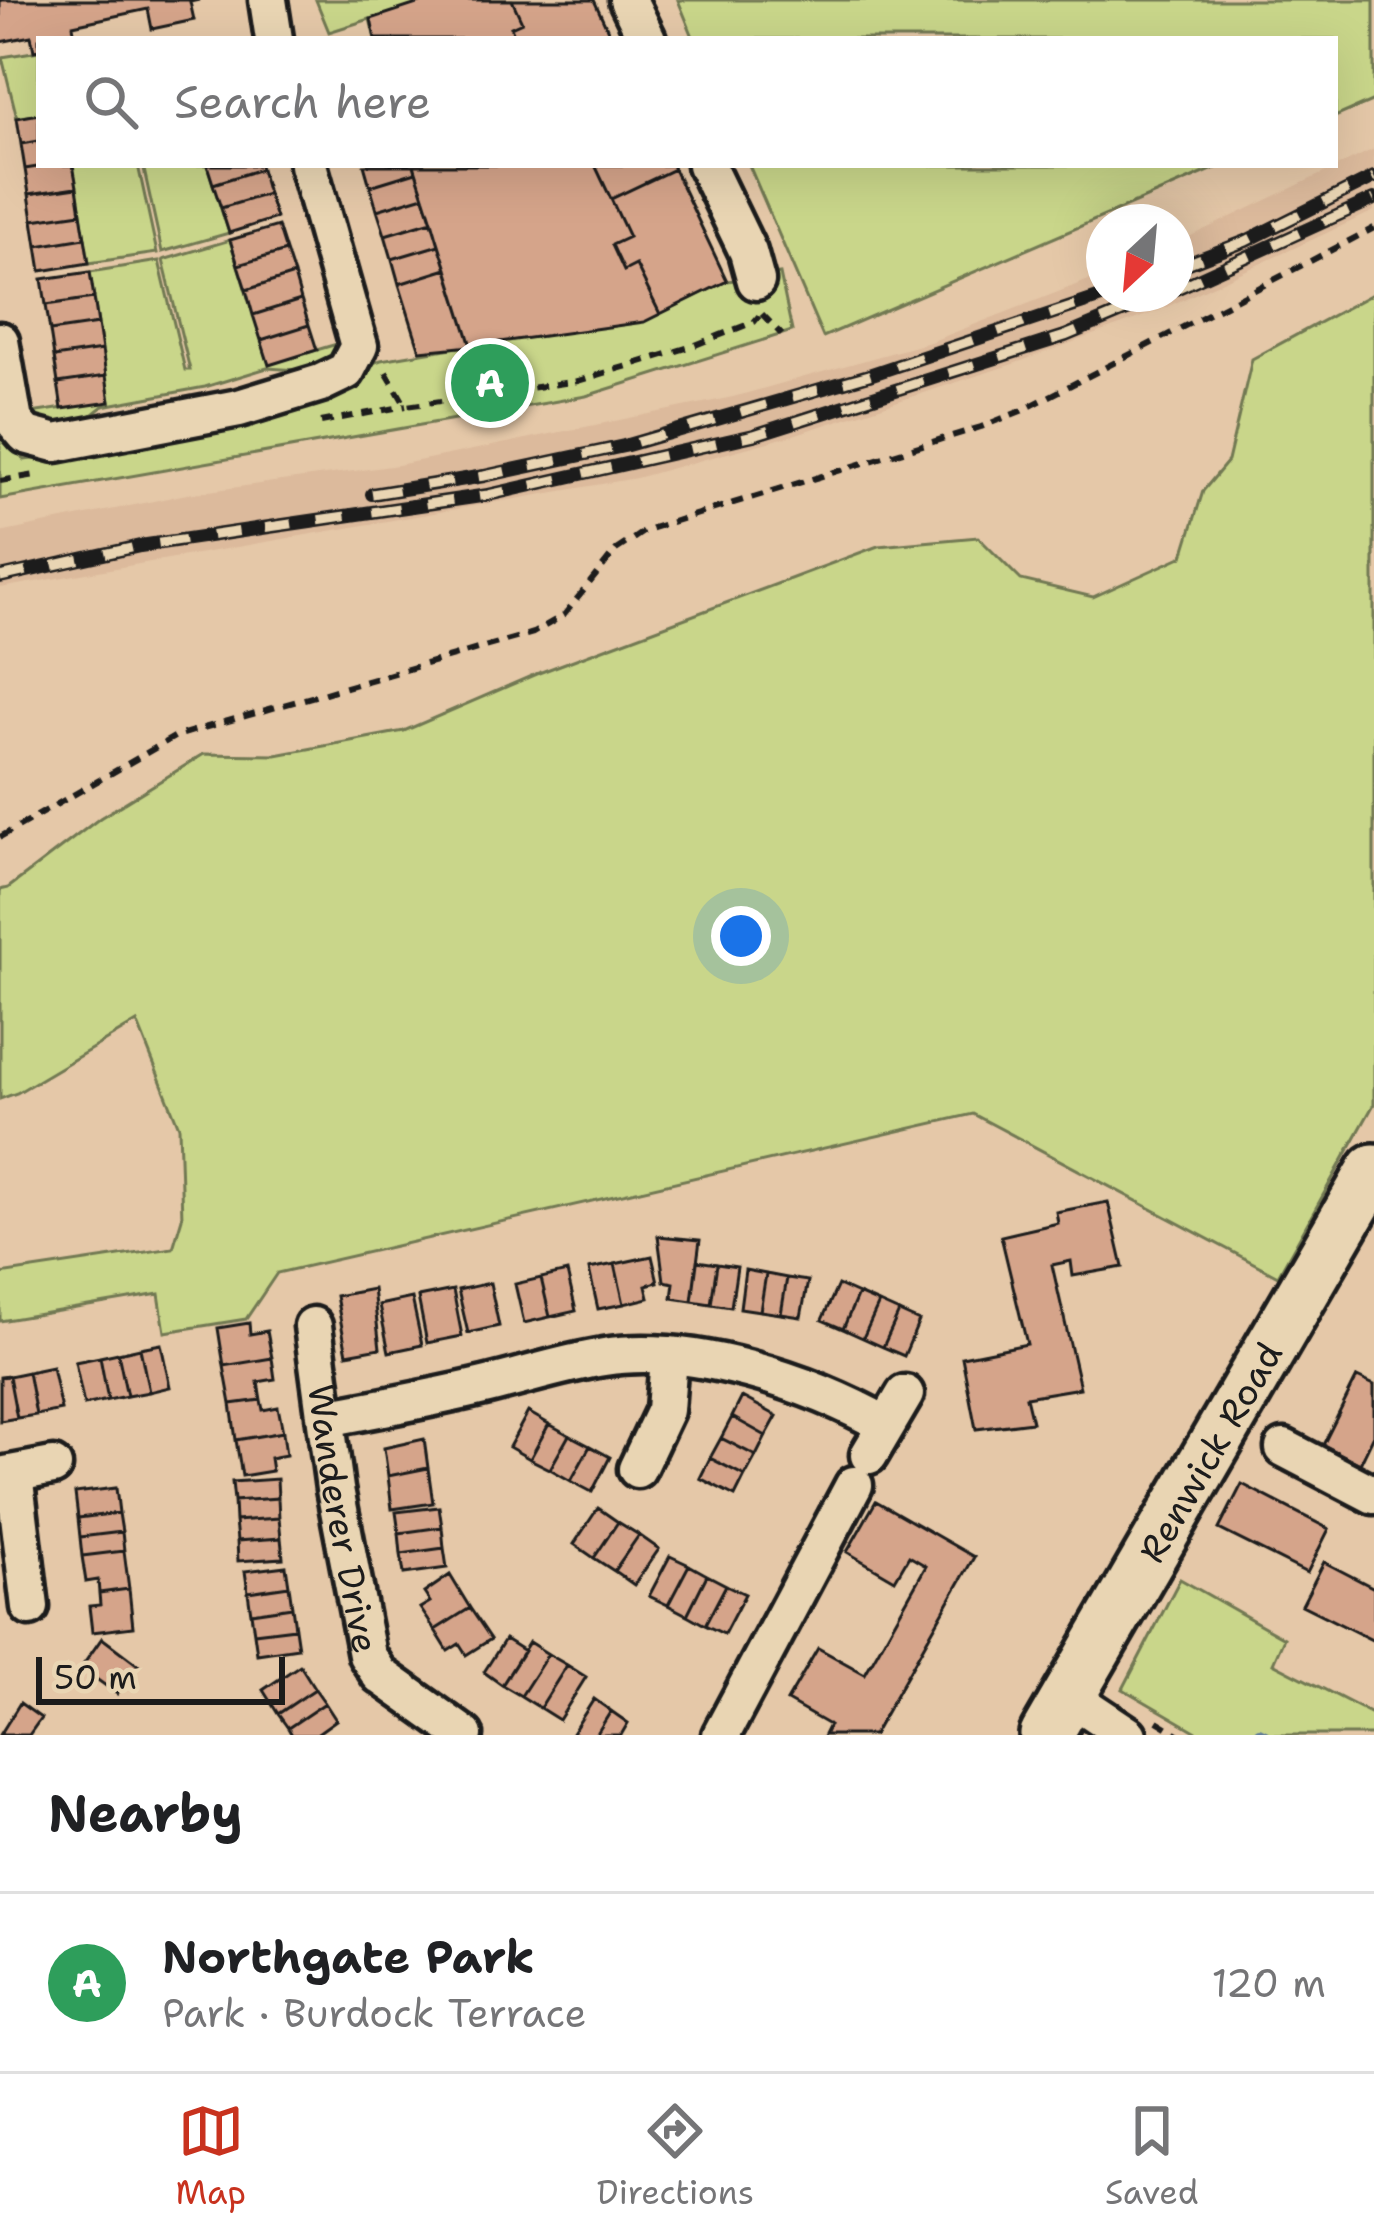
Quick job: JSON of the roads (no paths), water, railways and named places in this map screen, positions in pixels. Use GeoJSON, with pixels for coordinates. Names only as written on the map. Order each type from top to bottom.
{"type":"FeatureCollection","features":[{"type":"Feature","properties":{"kind":"street"},"geometry":{"type":"LineString","coordinates":[[268,0],[274,36]]}},
{"type":"Feature","properties":{"kind":"street"},"geometry":{"type":"LineString","coordinates":[[628,0],[645,36]]}},
{"type":"Feature","properties":{"kind":"street"},"geometry":{"type":"LineString","coordinates":[[0,341],[14,421],[26,435],[56,443],[220,412],[346,371],[359,346],[309,168]]}},
{"type":"Feature","properties":{"kind":"street"},"geometry":{"type":"LineString","coordinates":[[707,168],[748,252],[759,297]]}},
{"type":"Feature","properties":{"kind":"street","name":"Renwick Road"},"geometry":{"type":"LineString","coordinates":[[1057,1715],[1368,1192]]}},
{"type":"Feature","properties":{"kind":"street","name":"Wanderer Drive"},"geometry":{"type":"LineString","coordinates":[[313,1326],[367,1655],[380,1676],[464,1735]]}},
{"type":"Feature","properties":{"kind":"street"},"geometry":{"type":"LineString","coordinates":[[326,1418],[439,1397],[607,1356],[710,1362],[788,1381],[856,1408],[879,1440],[722,1735]]}},
{"type":"Feature","properties":{"kind":"street"},"geometry":{"type":"LineString","coordinates":[[638,1469],[665,1409],[669,1357]]}},
{"type":"Feature","properties":{"kind":"street"},"geometry":{"type":"LineString","coordinates":[[1284,1448],[1374,1496]]}},
{"type":"Feature","properties":{"kind":"street"},"geometry":{"type":"LineString","coordinates":[[29,1607],[7,1475],[53,1466]]}},
{"type":"Feature","properties":{"kind":"street"},"geometry":{"type":"LineString","coordinates":[[1057,1715],[1128,1735]]}},
{"type":"Feature","properties":{"kind":"waterway"},"geometry":{"type":"LineString","coordinates":[[1259,1732],[1265,1735]]}},
{"type":"Feature","properties":{"kind":"railway"},"geometry":{"type":"LineString","coordinates":[[1194,261],[1246,241],[1374,177]]}},
{"type":"Feature","properties":{"kind":"railway"},"geometry":{"type":"LineString","coordinates":[[1194,281],[1374,199]]}},
{"type":"Feature","properties":{"kind":"railway"},"geometry":{"type":"LineString","coordinates":[[372,494],[624,446],[869,375],[1086,302]]}},
{"type":"Feature","properties":{"kind":"railway"},"geometry":{"type":"LineString","coordinates":[[0,577],[140,546],[488,495],[754,435],[1065,336],[1122,312]]}},
{"type":"Feature","properties":{"kind":"place","name":"Northgate Park"},"geometry":{"type":"Point","coordinates":[490,383]}}]}
